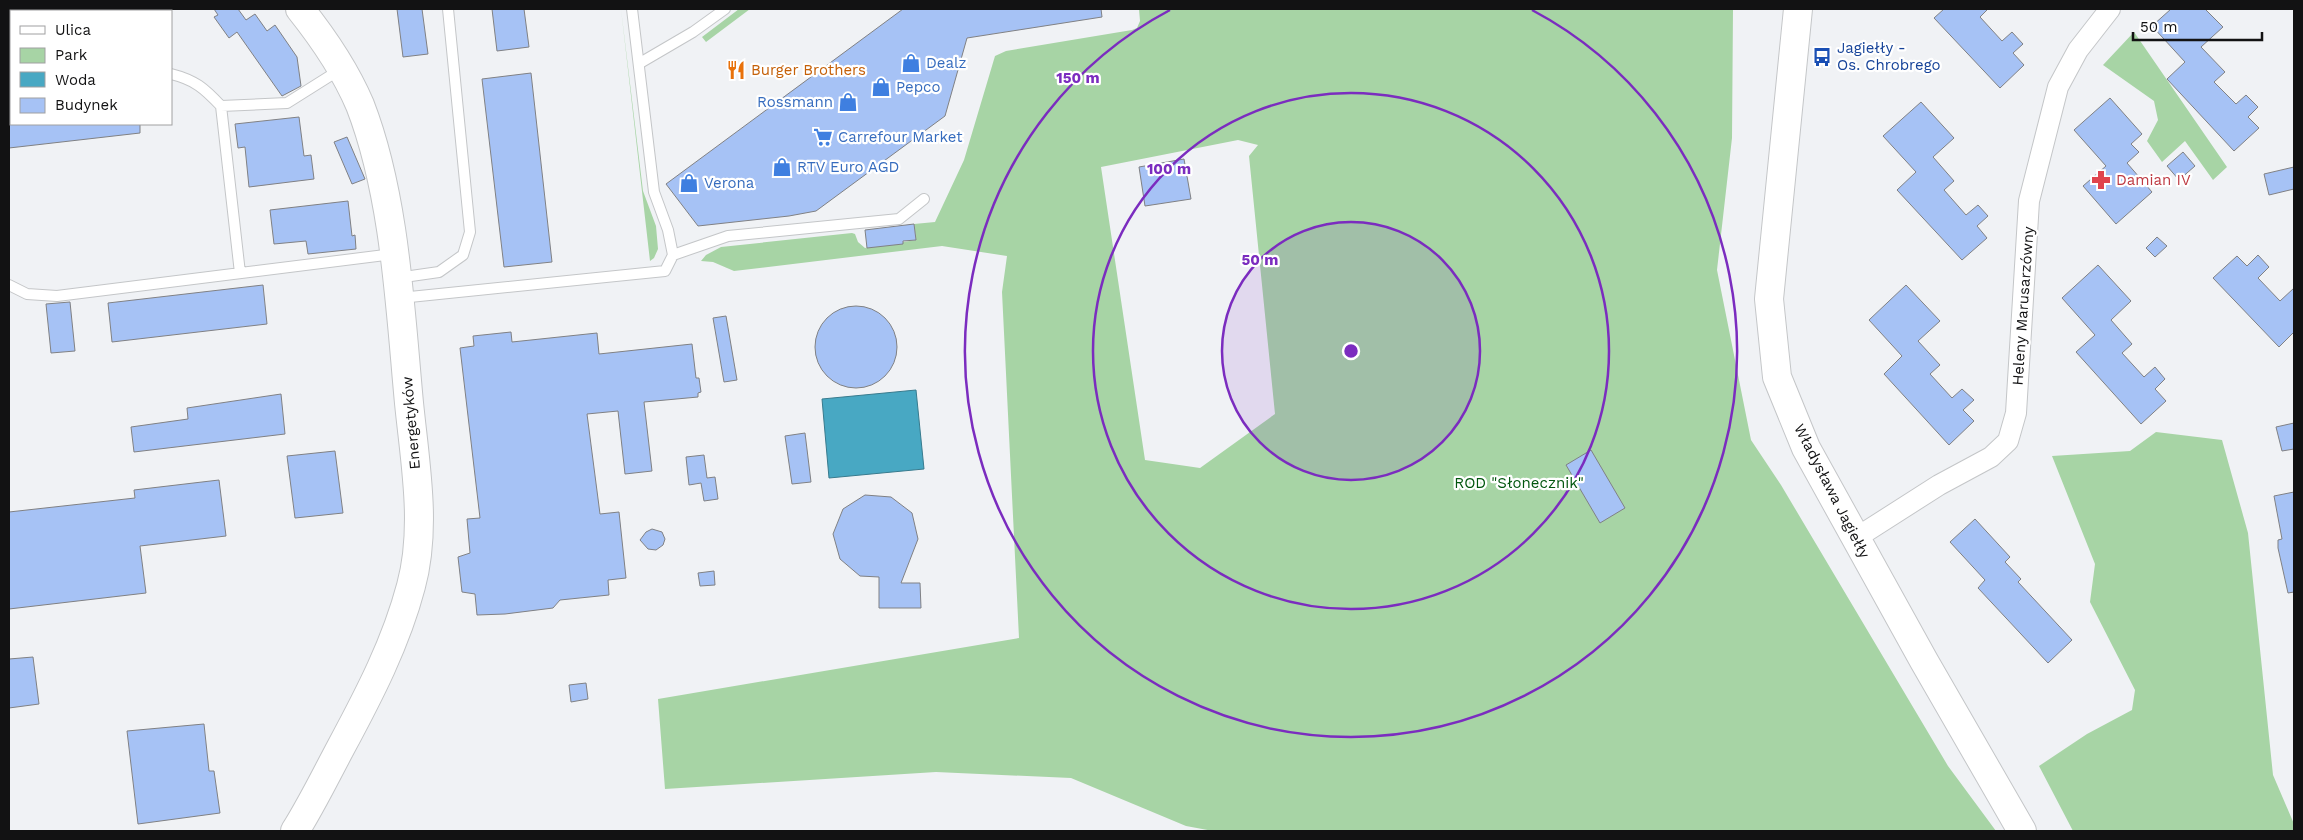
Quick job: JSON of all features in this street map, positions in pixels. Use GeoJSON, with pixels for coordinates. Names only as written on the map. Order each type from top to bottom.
{"type":"FeatureCollection","features":[{"type":"Feature","properties":{"kind":"street","name":"Energetyków"},"geometry":{"type":"LineString","coordinates":[[295,831],[384,665],[411,586],[419,543],[416,478],[396,277],[373,145],[360,107],[342,68],[300,9]]}},
{"type":"Feature","properties":{"kind":"street","name":"Heleny Marusarzówny"},"geometry":{"type":"LineString","coordinates":[[1856,538],[1939,485],[1991,458],[2008,441],[2016,413],[2029,201],[2058,87],[2078,50],[2110,9]]}},
{"type":"Feature","properties":{"kind":"street","name":"Władysława Jagiełły"},"geometry":{"type":"LineString","coordinates":[[1796,15],[1768,299],[1777,377],[1806,448],[2022,831]]}},
{"type":"Feature","properties":{"kind":"lane"},"geometry":{"type":"LineString","coordinates":[[396,277],[439,272],[463,254],[470,232],[448,9]]}},
{"type":"Feature","properties":{"kind":"lane"},"geometry":{"type":"LineString","coordinates":[[9,285],[26,294],[57,296],[240,273],[396,277],[665,271],[673,255],[668,230],[654,192],[632,9]]}},
{"type":"Feature","properties":{"kind":"lane"},"geometry":{"type":"LineString","coordinates":[[640,63],[693,32],[725,9]]}},
{"type":"Feature","properties":{"kind":"lane"},"geometry":{"type":"LineString","coordinates":[[221,106],[287,104],[342,68]]}},
{"type":"Feature","properties":{"kind":"lane"},"geometry":{"type":"LineString","coordinates":[[172,74],[186,78],[202,86],[221,106],[240,273]]}},
{"type":"Feature","properties":{"kind":"lane"},"geometry":{"type":"LineString","coordinates":[[673,255],[728,236],[899,219],[924,199]]}},
{"type":"Feature","properties":{"kind":"green space"},"geometry":{"type":"Polygon","coordinates":[[[621,9],[643,191],[656,226],[658,249],[654,258],[650,261],[621,9]]]}},
{"type":"Feature","properties":{"kind":"green space"},"geometry":{"type":"Polygon","coordinates":[[[739,9],[750,9],[706,42],[702,37],[739,9]]]}},
{"type":"Feature","properties":{"kind":"green space","name":"ROD \"Słonecznik\""},"geometry":{"type":"Polygon","coordinates":[[[1139,9],[1733,9],[1732,138],[1717,270],[1751,440],[1781,485],[1948,766],[1996,831],[1213,831],[1186,826],[1071,778],[936,772],[665,789],[658,699],[1019,638],[1002,292],[1007,256],[942,246],[734,271],[713,262],[701,261],[706,255],[721,247],[852,233],[855,234],[858,242],[865,248],[916,240],[914,224],[935,222],[964,160],[995,56],[1006,51],[1132,30],[1137,28],[1140,21],[1139,9]],[[1238,140],[1101,167],[1145,460],[1200,468],[1275,414],[1249,156],[1258,145],[1238,140]]]}},
{"type":"Feature","properties":{"kind":"green space"},"geometry":{"type":"Polygon","coordinates":[[[2134,32],[2227,167],[2213,180],[2185,141],[2162,162],[2147,141],[2158,120],[2154,101],[2103,65],[2134,32]]]}},
{"type":"Feature","properties":{"kind":"green space"},"geometry":{"type":"Polygon","coordinates":[[[2156,432],[2222,440],[2248,533],[2273,775],[2294,824],[2294,831],[2073,831],[2039,766],[2087,734],[2132,710],[2135,690],[2090,602],[2095,564],[2052,456],[2130,451],[2156,432]]]}},
{"type":"Feature","properties":{"kind":"water"},"geometry":{"type":"Polygon","coordinates":[[[916,390],[924,469],[829,478],[822,399],[916,390]]]}},
{"type":"Feature","properties":{"kind":"building"},"geometry":{"type":"Polygon","coordinates":[[[214,9],[238,9],[246,20],[255,14],[267,31],[275,25],[297,57],[301,86],[282,96],[237,32],[229,38],[214,17],[218,15],[214,9]]]}},
{"type":"Feature","properties":{"kind":"building"},"geometry":{"type":"Polygon","coordinates":[[[397,9],[422,9],[428,54],[403,57],[397,9]]]}},
{"type":"Feature","properties":{"kind":"building"},"geometry":{"type":"Polygon","coordinates":[[[492,9],[524,9],[529,47],[497,51],[492,9]]]}},
{"type":"Feature","properties":{"kind":"building"},"geometry":{"type":"Polygon","coordinates":[[[903,9],[1101,9],[1102,17],[967,38],[945,116],[816,211],[789,216],[698,226],[666,184],[903,9]]]}},
{"type":"Feature","properties":{"kind":"building"},"geometry":{"type":"Polygon","coordinates":[[[1944,9],[1988,9],[1980,17],[2002,41],[2012,32],[2023,44],[2013,53],[2024,65],[2000,88],[1934,18],[1944,9]]]}},
{"type":"Feature","properties":{"kind":"building"},"geometry":{"type":"Polygon","coordinates":[[[2171,9],[2205,9],[2223,27],[2201,47],[2225,72],[2214,82],[2236,104],[2246,95],[2258,107],[2248,117],[2259,128],[2234,151],[2167,79],[2185,62],[2152,26],[2171,9]]]}},
{"type":"Feature","properties":{"kind":"building"},"geometry":{"type":"Polygon","coordinates":[[[531,73],[552,262],[504,267],[482,79],[531,73]]]}},
{"type":"Feature","properties":{"kind":"building"},"geometry":{"type":"Polygon","coordinates":[[[2110,98],[2142,134],[2131,144],[2139,152],[2127,163],[2152,192],[2116,224],[2083,186],[2106,166],[2074,130],[2110,98]]]}},
{"type":"Feature","properties":{"kind":"building"},"geometry":{"type":"Polygon","coordinates":[[[1921,102],[1954,138],[1933,157],[1954,181],[1944,190],[1966,215],[1978,205],[1988,216],[1977,226],[1987,238],[1962,260],[1897,190],[1916,172],[1883,136],[1921,102]]]}},
{"type":"Feature","properties":{"kind":"building"},"geometry":{"type":"Polygon","coordinates":[[[299,117],[304,156],[311,155],[314,179],[249,187],[245,147],[238,148],[235,124],[299,117]]]}},
{"type":"Feature","properties":{"kind":"building"},"geometry":{"type":"Polygon","coordinates":[[[9,124],[140,125],[140,133],[9,148],[9,124]]]}},
{"type":"Feature","properties":{"kind":"building"},"geometry":{"type":"Polygon","coordinates":[[[347,137],[365,179],[352,184],[334,142],[347,137]]]}},
{"type":"Feature","properties":{"kind":"building"},"geometry":{"type":"Polygon","coordinates":[[[2183,152],[2195,166],[2179,180],[2167,166],[2183,152]]]}},
{"type":"Feature","properties":{"kind":"building"},"geometry":{"type":"Polygon","coordinates":[[[1184,159],[1191,199],[1145,206],[1139,167],[1184,159]]]}},
{"type":"Feature","properties":{"kind":"building"},"geometry":{"type":"Polygon","coordinates":[[[2294,167],[2294,189],[2269,195],[2264,174],[2294,167]]]}},
{"type":"Feature","properties":{"kind":"building"},"geometry":{"type":"Polygon","coordinates":[[[348,201],[352,236],[355,235],[356,249],[308,254],[306,241],[274,244],[270,210],[348,201]]]}},
{"type":"Feature","properties":{"kind":"building"},"geometry":{"type":"Polygon","coordinates":[[[914,224],[916,240],[903,241],[903,244],[867,248],[865,230],[914,224]]]}},
{"type":"Feature","properties":{"kind":"building"},"geometry":{"type":"Polygon","coordinates":[[[2157,237],[2167,246],[2155,257],[2146,248],[2157,237]]]}},
{"type":"Feature","properties":{"kind":"building"},"geometry":{"type":"Polygon","coordinates":[[[2258,255],[2269,267],[2258,278],[2280,301],[2294,288],[2294,332],[2279,347],[2213,278],[2237,256],[2247,266],[2258,255]]]}},
{"type":"Feature","properties":{"kind":"building"},"geometry":{"type":"Polygon","coordinates":[[[2098,265],[2131,301],[2111,320],[2132,344],[2122,353],[2144,377],[2155,367],[2165,379],[2155,389],[2166,401],[2141,424],[2076,352],[2095,335],[2062,298],[2098,265]]]}},
{"type":"Feature","properties":{"kind":"building"},"geometry":{"type":"Polygon","coordinates":[[[263,285],[267,324],[112,342],[108,303],[263,285]]]}},
{"type":"Feature","properties":{"kind":"building"},"geometry":{"type":"Polygon","coordinates":[[[1906,285],[1940,321],[1918,341],[1940,365],[1930,374],[1952,398],[1962,389],[1974,400],[1963,410],[1974,421],[1949,445],[1884,374],[1902,356],[1869,320],[1906,285]]]}},
{"type":"Feature","properties":{"kind":"building"},"geometry":{"type":"Polygon","coordinates":[[[70,302],[75,351],[51,353],[46,304],[70,302]]]}},
{"type":"Feature","properties":{"kind":"building"},"geometry":{"type":"Polygon","coordinates":[[[856,306],[872,309],[885,318],[894,331],[897,347],[894,363],[885,376],[872,385],[856,388],[840,385],[827,376],[818,363],[815,347],[818,331],[827,318],[840,309],[856,306]]]}},
{"type":"Feature","properties":{"kind":"building"},"geometry":{"type":"Polygon","coordinates":[[[726,316],[737,380],[724,382],[713,318],[726,316]]]}},
{"type":"Feature","properties":{"kind":"building"},"geometry":{"type":"Polygon","coordinates":[[[511,332],[512,342],[597,333],[599,354],[692,344],[696,378],[699,378],[701,392],[698,393],[698,397],[644,402],[652,471],[625,474],[618,411],[587,414],[600,514],[619,512],[626,578],[608,580],[609,595],[560,600],[553,608],[505,614],[477,615],[475,594],[462,592],[458,557],[470,553],[467,519],[480,518],[460,348],[474,346],[473,336],[511,332]]]}},
{"type":"Feature","properties":{"kind":"building"},"geometry":{"type":"Polygon","coordinates":[[[281,394],[285,434],[134,452],[131,427],[188,419],[187,408],[281,394]]]}},
{"type":"Feature","properties":{"kind":"building"},"geometry":{"type":"Polygon","coordinates":[[[2294,423],[2294,449],[2282,451],[2276,427],[2294,423]]]}},
{"type":"Feature","properties":{"kind":"building"},"geometry":{"type":"Polygon","coordinates":[[[805,433],[811,482],[792,484],[785,436],[805,433]]]}},
{"type":"Feature","properties":{"kind":"building"},"geometry":{"type":"Polygon","coordinates":[[[1591,450],[1625,508],[1600,523],[1566,465],[1591,450]]]}},
{"type":"Feature","properties":{"kind":"building"},"geometry":{"type":"Polygon","coordinates":[[[335,451],[343,513],[295,518],[287,456],[335,451]]]}},
{"type":"Feature","properties":{"kind":"building"},"geometry":{"type":"Polygon","coordinates":[[[704,455],[707,478],[715,477],[718,499],[704,501],[701,483],[689,485],[686,457],[704,455]]]}},
{"type":"Feature","properties":{"kind":"building"},"geometry":{"type":"Polygon","coordinates":[[[219,480],[226,536],[140,546],[146,593],[9,609],[9,512],[135,498],[134,490],[219,480]]]}},
{"type":"Feature","properties":{"kind":"building"},"geometry":{"type":"Polygon","coordinates":[[[2294,492],[2294,592],[2288,593],[2278,548],[2278,540],[2282,539],[2274,496],[2294,492]]]}},
{"type":"Feature","properties":{"kind":"building"},"geometry":{"type":"Polygon","coordinates":[[[865,495],[891,497],[912,513],[918,539],[901,583],[920,583],[921,608],[879,608],[879,577],[860,576],[840,559],[833,534],[843,509],[865,495]]]}},
{"type":"Feature","properties":{"kind":"building"},"geometry":{"type":"Polygon","coordinates":[[[1975,519],[2010,557],[2005,562],[2021,579],[2018,582],[2072,640],[2048,663],[1978,588],[1985,580],[1950,542],[1975,519]]]}},
{"type":"Feature","properties":{"kind":"building"},"geometry":{"type":"Polygon","coordinates":[[[652,529],[662,532],[665,539],[663,545],[656,550],[648,549],[640,540],[646,532],[652,529]]]}},
{"type":"Feature","properties":{"kind":"building"},"geometry":{"type":"Polygon","coordinates":[[[714,571],[715,585],[700,586],[698,573],[714,571]]]}},
{"type":"Feature","properties":{"kind":"building"},"geometry":{"type":"Polygon","coordinates":[[[33,657],[39,704],[9,708],[9,659],[33,657]]]}},
{"type":"Feature","properties":{"kind":"building"},"geometry":{"type":"Polygon","coordinates":[[[586,683],[588,699],[571,702],[569,685],[586,683]]]}},
{"type":"Feature","properties":{"kind":"building"},"geometry":{"type":"Polygon","coordinates":[[[204,724],[209,771],[214,771],[220,813],[138,824],[127,731],[204,724]]]}},
{"type":"Feature","properties":{"kind":"place","name":"Jagiełły - Os. Chrobrego"},"geometry":{"type":"Point","coordinates":[1822,57]}},
{"type":"Feature","properties":{"kind":"place","name":"Dealz"},"geometry":{"type":"Point","coordinates":[911,63]}},
{"type":"Feature","properties":{"kind":"place","name":"Burger Brothers"},"geometry":{"type":"Point","coordinates":[736,70]}},
{"type":"Feature","properties":{"kind":"place","name":"Pepco"},"geometry":{"type":"Point","coordinates":[881,87]}},
{"type":"Feature","properties":{"kind":"place","name":"Rossmann"},"geometry":{"type":"Point","coordinates":[848,102]}},
{"type":"Feature","properties":{"kind":"place","name":"Carrefour Market"},"geometry":{"type":"Point","coordinates":[823,137]}},
{"type":"Feature","properties":{"kind":"place","name":"RTV Euro AGD"},"geometry":{"type":"Point","coordinates":[782,167]}},
{"type":"Feature","properties":{"kind":"place","name":"Damian IV"},"geometry":{"type":"Point","coordinates":[2101,180]}},
{"type":"Feature","properties":{"kind":"place","name":"Verona"},"geometry":{"type":"Point","coordinates":[689,183]}}]}
